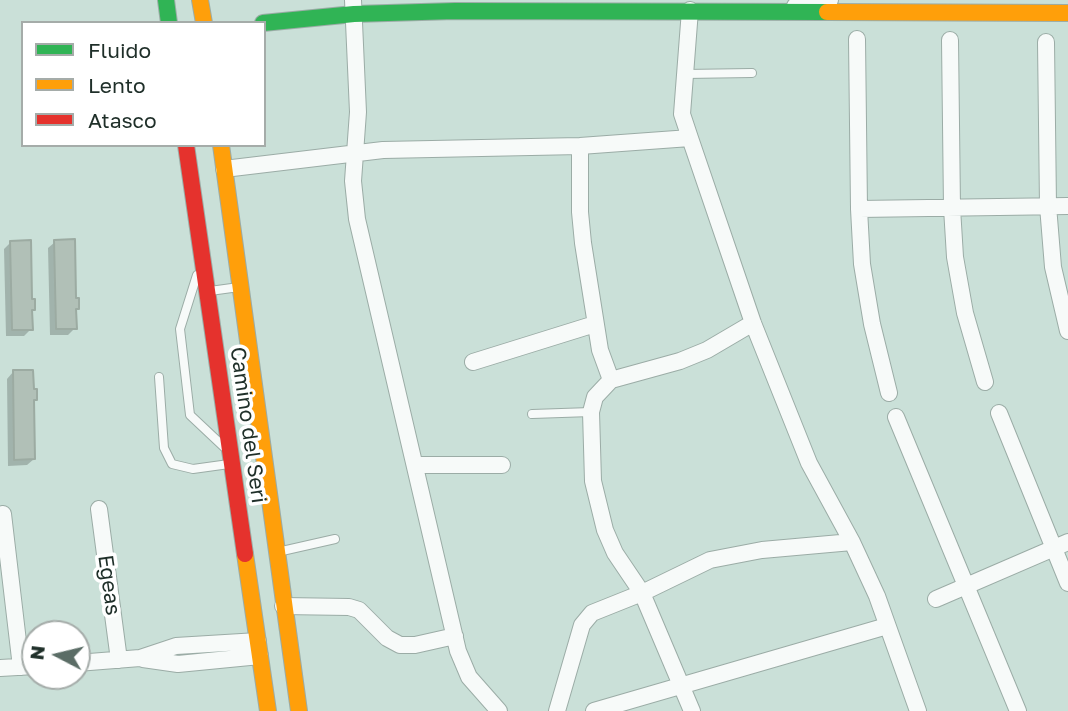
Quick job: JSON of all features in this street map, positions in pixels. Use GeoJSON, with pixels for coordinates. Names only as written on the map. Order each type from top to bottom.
{"type":"FeatureCollection","features":[{"type":"Feature","properties":{"kind":"main road"},"geometry":{"type":"LineString","coordinates":[[166,0],[169,21]]}},
{"type":"Feature","properties":{"kind":"main road"},"geometry":{"type":"LineString","coordinates":[[200,0],[204,21]]}},
{"type":"Feature","properties":{"kind":"main road"},"geometry":{"type":"LineString","coordinates":[[266,22],[354,7],[690,10],[751,5],[772,10],[1068,13]]}},
{"type":"Feature","properties":{"kind":"main road","name":"Camino del Seri"},"geometry":{"type":"LineString","coordinates":[[186,147],[268,711]]}},
{"type":"Feature","properties":{"kind":"main road","name":"Camino del Seri"},"geometry":{"type":"LineString","coordinates":[[221,147],[299,711]]}},
{"type":"Feature","properties":{"kind":"street"},"geometry":{"type":"LineString","coordinates":[[772,10],[830,0]]}},
{"type":"Feature","properties":{"kind":"street"},"geometry":{"type":"LineString","coordinates":[[354,7],[358,112],[353,181],[357,219],[463,665],[499,711]]}},
{"type":"Feature","properties":{"kind":"street"},"geometry":{"type":"LineString","coordinates":[[690,10],[682,114],[753,323],[809,463],[852,542],[877,596],[918,711]]}},
{"type":"Feature","properties":{"kind":"street"},"geometry":{"type":"LineString","coordinates":[[857,39],[862,264],[872,324],[889,393]]}},
{"type":"Feature","properties":{"kind":"street"},"geometry":{"type":"LineString","coordinates":[[950,40],[955,257],[965,313],[985,382]]}},
{"type":"Feature","properties":{"kind":"street"},"geometry":{"type":"LineString","coordinates":[[1046,42],[1048,206],[1053,267],[1068,331]]}},
{"type":"Feature","properties":{"kind":"street"},"geometry":{"type":"LineString","coordinates":[[224,169],[407,148],[580,146],[690,138]]}},
{"type":"Feature","properties":{"kind":"street"},"geometry":{"type":"LineString","coordinates":[[580,146],[580,212],[601,358],[611,380]]}},
{"type":"Feature","properties":{"kind":"street"},"geometry":{"type":"LineString","coordinates":[[859,209],[1068,206]]}},
{"type":"Feature","properties":{"kind":"street"},"geometry":{"type":"LineString","coordinates":[[691,711],[642,593],[615,553],[602,517],[591,471],[591,412],[595,397],[611,380],[680,361],[707,350],[753,323]]}},
{"type":"Feature","properties":{"kind":"street"},"geometry":{"type":"LineString","coordinates":[[474,362],[595,324]]}},
{"type":"Feature","properties":{"kind":"street"},"geometry":{"type":"LineString","coordinates":[[999,413],[1061,545],[1068,583]]}},
{"type":"Feature","properties":{"kind":"street"},"geometry":{"type":"LineString","coordinates":[[896,417],[1018,711]]}},
{"type":"Feature","properties":{"kind":"street"},"geometry":{"type":"LineString","coordinates":[[416,465],[502,465]]}},
{"type":"Feature","properties":{"kind":"street","name":"Egeas"},"geometry":{"type":"LineString","coordinates":[[99,509],[119,660]]}},
{"type":"Feature","properties":{"kind":"street"},"geometry":{"type":"LineString","coordinates":[[3,514],[21,624]]}},
{"type":"Feature","properties":{"kind":"street"},"geometry":{"type":"LineString","coordinates":[[557,711],[582,625],[592,613],[642,593],[710,560],[762,550],[852,542]]}},
{"type":"Feature","properties":{"kind":"street"},"geometry":{"type":"LineString","coordinates":[[936,598],[1061,545]]}},
{"type":"Feature","properties":{"kind":"street"},"geometry":{"type":"LineString","coordinates":[[284,606],[349,607],[359,610],[387,638],[400,645],[415,645],[455,636]]}},
{"type":"Feature","properties":{"kind":"street"},"geometry":{"type":"LineString","coordinates":[[594,711],[887,626]]}},
{"type":"Feature","properties":{"kind":"street"},"geometry":{"type":"LineString","coordinates":[[91,662],[140,658],[176,646],[259,649]]}},
{"type":"Feature","properties":{"kind":"street"},"geometry":{"type":"LineString","coordinates":[[176,646],[177,664]]}},
{"type":"Feature","properties":{"kind":"street"},"geometry":{"type":"LineString","coordinates":[[140,658],[177,664],[259,649]]}},
{"type":"Feature","properties":{"kind":"street"},"geometry":{"type":"LineString","coordinates":[[0,668],[21,667]]}},
{"type":"Feature","properties":{"kind":"lane"},"geometry":{"type":"LineString","coordinates":[[685,74],[752,73]]}},
{"type":"Feature","properties":{"kind":"lane"},"geometry":{"type":"LineString","coordinates":[[159,377],[164,449],[172,464],[193,469],[231,458],[190,415],[180,329],[202,259]]}},
{"type":"Feature","properties":{"kind":"lane"},"geometry":{"type":"LineString","coordinates":[[207,291],[240,287]]}},
{"type":"Feature","properties":{"kind":"lane"},"geometry":{"type":"LineString","coordinates":[[532,414],[591,412]]}},
{"type":"Feature","properties":{"kind":"lane"},"geometry":{"type":"LineString","coordinates":[[275,552],[335,539]]}},
{"type":"Feature","properties":{"kind":"building"},"geometry":{"type":"Polygon","coordinates":[[[75,239],[76,298],[79,298],[79,309],[76,309],[77,329],[56,329],[54,240],[75,239]]]}},
{"type":"Feature","properties":{"kind":"building"},"geometry":{"type":"Polygon","coordinates":[[[31,240],[32,299],[35,299],[35,310],[32,310],[33,330],[12,330],[10,241],[31,240]]]}},
{"type":"Feature","properties":{"kind":"building"},"geometry":{"type":"Polygon","coordinates":[[[13,370],[33,370],[34,389],[37,389],[37,400],[34,400],[35,459],[14,460],[13,370]]]}},
{"type":"Feature","properties":{"kind":"traffic: fast"},"geometry":{"type":"LineString","coordinates":[[166,0],[169,21]]}},
{"type":"Feature","properties":{"kind":"traffic: fast"},"geometry":{"type":"LineString","coordinates":[[266,23],[354,14],[455,11],[827,12]]}},
{"type":"Feature","properties":{"kind":"traffic: slow"},"geometry":{"type":"LineString","coordinates":[[200,0],[204,21]]}},
{"type":"Feature","properties":{"kind":"traffic: slow"},"geometry":{"type":"LineString","coordinates":[[827,12],[1068,13]]}},
{"type":"Feature","properties":{"kind":"traffic: slow"},"geometry":{"type":"LineString","coordinates":[[221,147],[299,711]]}},
{"type":"Feature","properties":{"kind":"traffic: slow"},"geometry":{"type":"LineString","coordinates":[[245,554],[268,711]]}},
{"type":"Feature","properties":{"kind":"traffic: jam"},"geometry":{"type":"LineString","coordinates":[[186,147],[245,554]]}}]}
